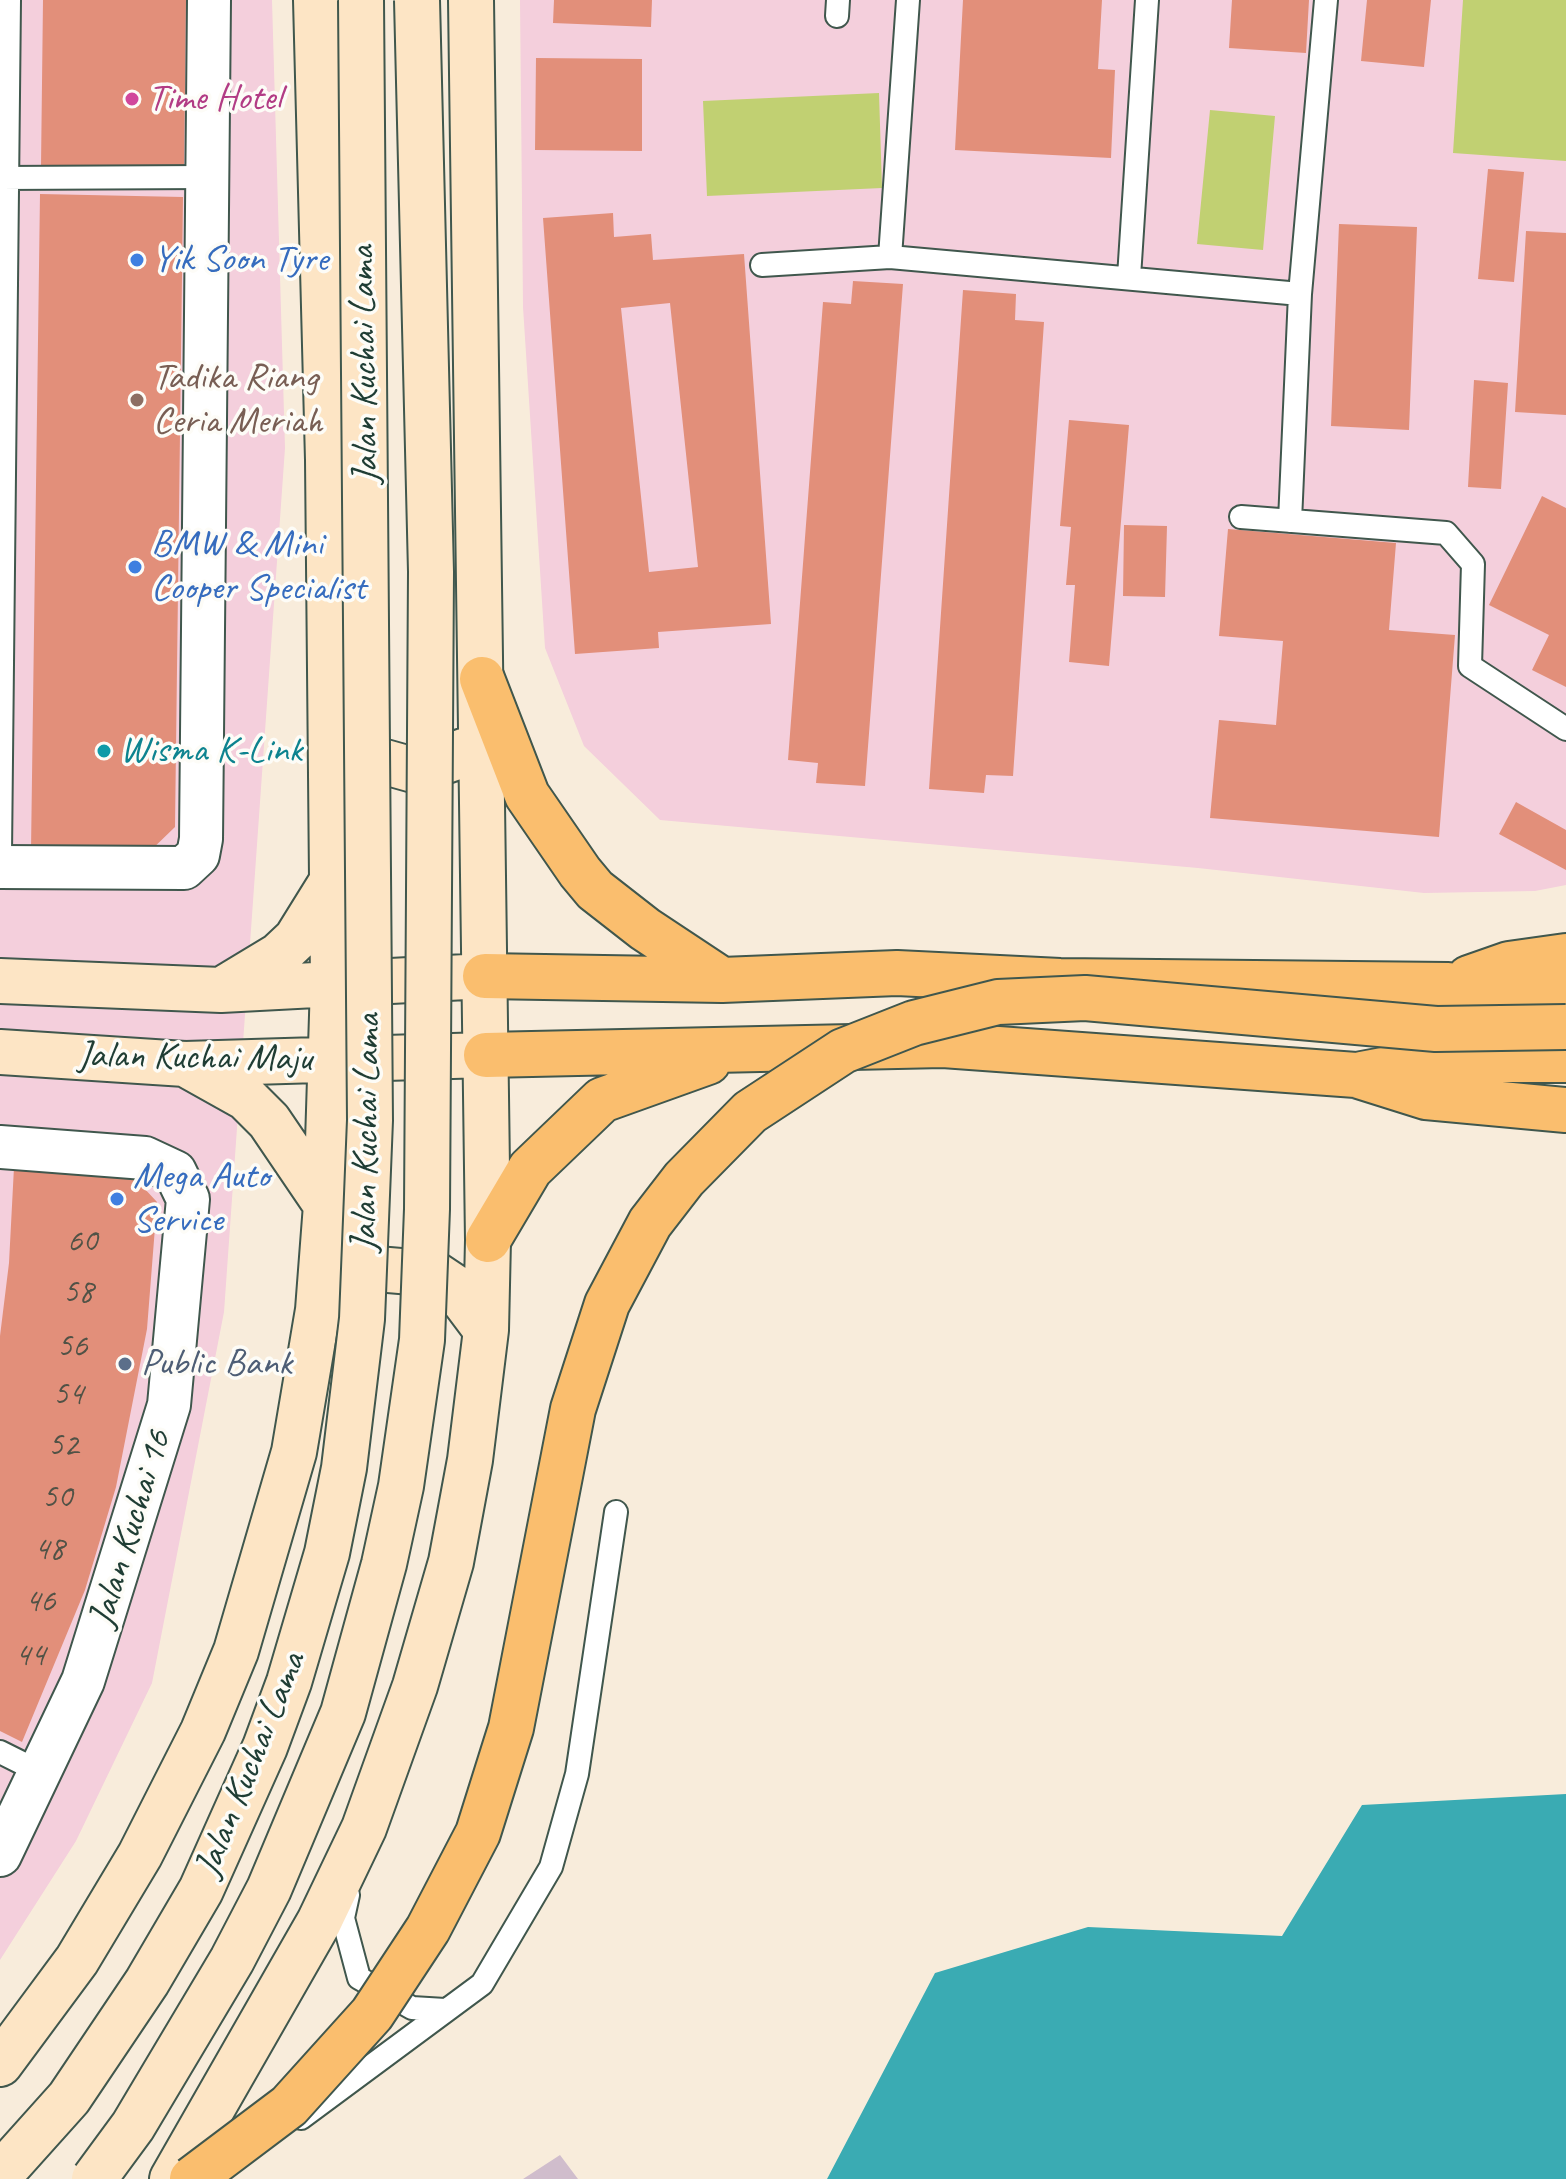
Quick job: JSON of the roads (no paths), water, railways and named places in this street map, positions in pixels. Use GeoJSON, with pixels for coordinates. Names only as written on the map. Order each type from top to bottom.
{"type":"FeatureCollection","features":[{"type":"Feature","properties":{"kind":"highway"},"geometry":{"type":"LineString","coordinates":[[482,679],[527,795],[580,872],[595,890],[645,929],[722,980]]}},
{"type":"Feature","properties":{"kind":"highway"},"geometry":{"type":"LineString","coordinates":[[1448,985],[1509,964],[1566,956]]}},
{"type":"Feature","properties":{"kind":"highway"},"geometry":{"type":"LineString","coordinates":[[485,976],[722,980],[897,973],[1060,981],[1448,985],[1508,993],[1566,994]]}},
{"type":"Feature","properties":{"kind":"highway"},"geometry":{"type":"LineString","coordinates":[[192,2179],[289,2106],[372,2014],[428,1929],[478,1833],[511,1728],[573,1409],[607,1304],[650,1223],[684,1179],[750,1112],[843,1051],[914,1023],[998,1002],[1085,998],[1436,1029],[1566,1027]]}},
{"type":"Feature","properties":{"kind":"highway"},"geometry":{"type":"LineString","coordinates":[[486,1055],[943,1045],[1356,1075],[1426,1097],[1566,1110]]}},
{"type":"Feature","properties":{"kind":"highway"},"geometry":{"type":"LineString","coordinates":[[488,1240],[530,1169],[602,1100],[748,1049]]}},
{"type":"Feature","properties":{"kind":"highway"},"geometry":{"type":"LineString","coordinates":[[1356,1075],[1437,1060],[1566,1060]]}},
{"type":"Feature","properties":{"kind":"main road"},"geometry":{"type":"LineString","coordinates":[[0,2064],[77,1960],[140,1855],[203,1731],[236,1651],[294,1452],[318,1310],[326,1205],[333,984],[328,460],[316,0]]}},
{"type":"Feature","properties":{"kind":"main road","name":"Jalan Kuchai Lama"},"geometry":{"type":"LineString","coordinates":[[0,2175],[69,2098],[147,1982],[201,1890],[265,1747],[289,1682],[327,1553],[344,1468],[362,1319],[370,1120],[361,0]]}},
{"type":"Feature","properties":{"kind":"main road","name":"Jalan Kuchai Lama"},"geometry":{"type":"LineString","coordinates":[[94,2179],[133,2126],[232,1960],[269,1889],[343,1713],[384,1564],[401,1486],[422,1340],[427,1209],[431,572],[417,0]]}},
{"type":"Feature","properties":{"kind":"main road"},"geometry":{"type":"LineString","coordinates":[[172,2179],[319,1922],[364,1828],[415,1686],[451,1562],[470,1460],[486,1330],[488,1240],[471,0]]}},
{"type":"Feature","properties":{"kind":"main road"},"geometry":{"type":"LineString","coordinates":[[330,724],[353,753],[417,771],[460,756],[481,727]]}},
{"type":"Feature","properties":{"kind":"main road"},"geometry":{"type":"LineString","coordinates":[[221,990],[279,955],[296,939],[332,881]]}},
{"type":"Feature","properties":{"kind":"main road","name":"Jalan Kuchai Maju"},"geometry":{"type":"LineString","coordinates":[[0,981],[221,990],[485,976]]}},
{"type":"Feature","properties":{"kind":"main road","name":"Jalan Kuchai Maju"},"geometry":{"type":"LineString","coordinates":[[0,1052],[185,1064],[486,1055]]}},
{"type":"Feature","properties":{"kind":"main road"},"geometry":{"type":"LineString","coordinates":[[185,1064],[246,1098],[269,1121],[326,1205]]}},
{"type":"Feature","properties":{"kind":"main road"},"geometry":{"type":"LineString","coordinates":[[318,1310],[342,1282],[377,1269],[435,1274],[453,1286],[486,1330]]}},
{"type":"Feature","properties":{"kind":"street"},"geometry":{"type":"LineString","coordinates":[[0,867],[184,868],[198,855],[201,839],[209,0]]}},
{"type":"Feature","properties":{"kind":"street","name":"Jalan Kuchai 16"},"geometry":{"type":"LineString","coordinates":[[0,1147],[145,1158],[175,1172],[188,1199],[169,1405],[83,1681],[0,1855]]}},
{"type":"Feature","properties":{"kind":"lane"},"geometry":{"type":"LineString","coordinates":[[0,853],[4,178],[9,0]]}},
{"type":"Feature","properties":{"kind":"lane"},"geometry":{"type":"LineString","coordinates":[[890,257],[908,0]]}},
{"type":"Feature","properties":{"kind":"lane"},"geometry":{"type":"LineString","coordinates":[[1129,277],[1147,0]]}},
{"type":"Feature","properties":{"kind":"lane"},"geometry":{"type":"LineString","coordinates":[[1290,521],[1300,294],[1326,0]]}},
{"type":"Feature","properties":{"kind":"lane"},"geometry":{"type":"LineString","coordinates":[[4,178],[208,177]]}},
{"type":"Feature","properties":{"kind":"lane"},"geometry":{"type":"LineString","coordinates":[[762,265],[890,257],[1300,294]]}},
{"type":"Feature","properties":{"kind":"lane"},"geometry":{"type":"LineString","coordinates":[[1241,517],[1446,533],[1473,564],[1470,666],[1566,729]]}},
{"type":"Feature","properties":{"kind":"lane"},"geometry":{"type":"LineString","coordinates":[[215,2179],[482,1984],[551,1867],[577,1774],[616,1512]]}},
{"type":"Feature","properties":{"kind":"lane"},"geometry":{"type":"LineString","coordinates":[[0,1752],[40,1772]]}},
{"type":"Feature","properties":{"kind":"lane"},"geometry":{"type":"LineString","coordinates":[[364,1828],[343,1918],[359,1978],[412,2008],[445,2010]]}},
{"type":"Feature","properties":{"kind":"water"},"geometry":{"type":"Polygon","coordinates":[[[1566,1794],[1566,2179],[827,2179],[935,1973],[1088,1927],[1282,1936],[1362,1805],[1566,1794]]]}},
{"type":"Feature","properties":{"kind":"place","name":"Time Hotel"},"geometry":{"type":"Point","coordinates":[132,99]}},
{"type":"Feature","properties":{"kind":"place","name":"Yik Soon Tyre"},"geometry":{"type":"Point","coordinates":[137,260]}},
{"type":"Feature","properties":{"kind":"place","name":"Tadika Riang Ceria Meriah"},"geometry":{"type":"Point","coordinates":[137,400]}},
{"type":"Feature","properties":{"kind":"place","name":"BMW & Mini Cooper Specialist"},"geometry":{"type":"Point","coordinates":[135,567]}},
{"type":"Feature","properties":{"kind":"place","name":"Wisma K-Link"},"geometry":{"type":"Point","coordinates":[104,751]}},
{"type":"Feature","properties":{"kind":"place","name":"Mega Auto Service"},"geometry":{"type":"Point","coordinates":[117,1199]}},
{"type":"Feature","properties":{"kind":"place","name":"Public Bank"},"geometry":{"type":"Point","coordinates":[125,1364]}}]}
